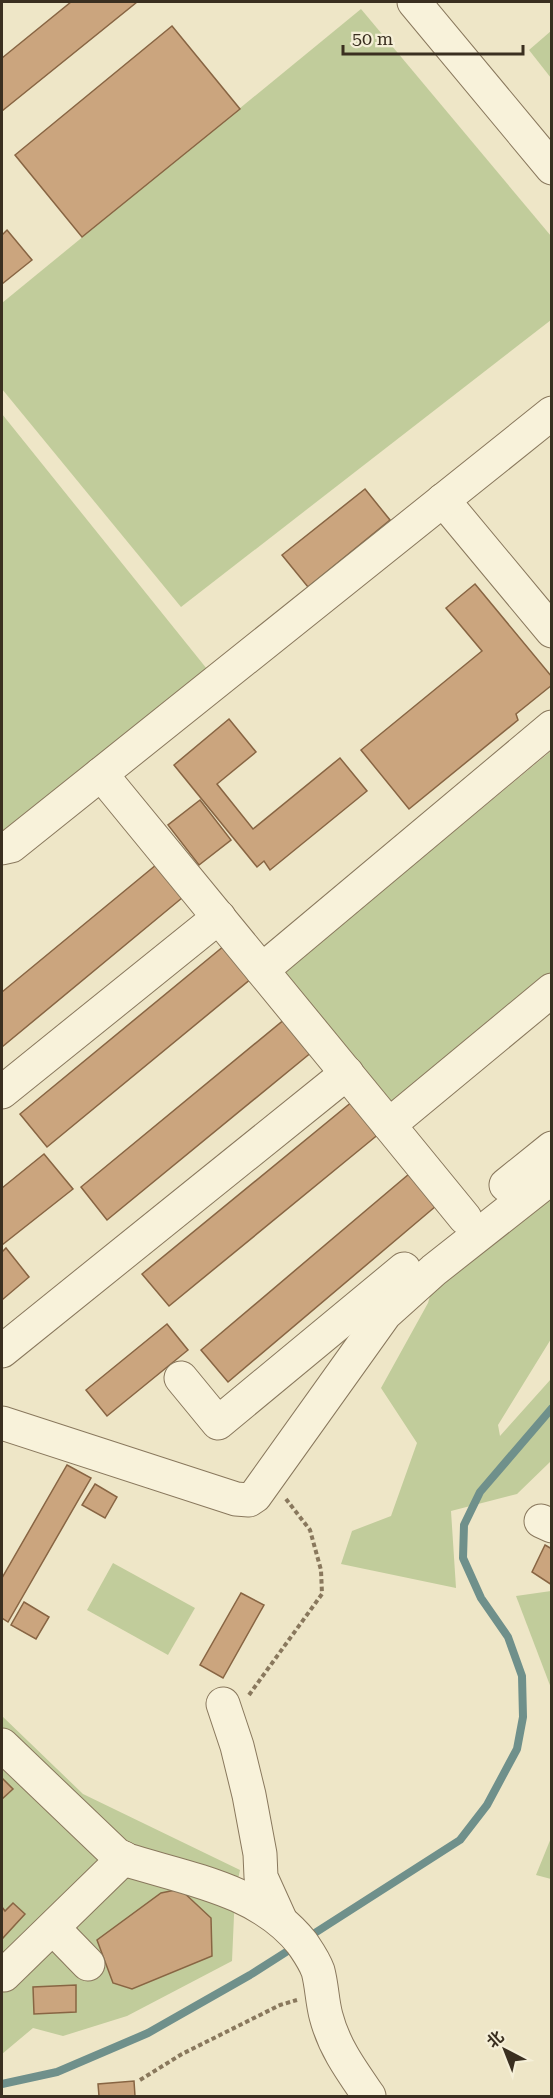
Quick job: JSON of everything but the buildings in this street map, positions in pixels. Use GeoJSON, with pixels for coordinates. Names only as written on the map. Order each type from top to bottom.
{"type":"FeatureCollection","features":[{"type":"Feature","properties":{"kind":"street"},"geometry":{"type":"LineString","coordinates":[[414,2],[552,168]]}},
{"type":"Feature","properties":{"kind":"street"},"geometry":{"type":"LineString","coordinates":[[2,848],[11,846],[552,413]]}},
{"type":"Feature","properties":{"kind":"street"},"geometry":{"type":"LineString","coordinates":[[442,500],[552,631]]}},
{"type":"Feature","properties":{"kind":"street"},"geometry":{"type":"LineString","coordinates":[[262,970],[552,728]]}},
{"type":"Feature","properties":{"kind":"street"},"geometry":{"type":"LineString","coordinates":[[100,774],[465,1218]]}},
{"type":"Feature","properties":{"kind":"street"},"geometry":{"type":"LineString","coordinates":[[2,1092],[219,917]]}},
{"type":"Feature","properties":{"kind":"street"},"geometry":{"type":"LineString","coordinates":[[389,1125],[552,990]]}},
{"type":"Feature","properties":{"kind":"street"},"geometry":{"type":"LineString","coordinates":[[2,1351],[347,1073]]}},
{"type":"Feature","properties":{"kind":"street"},"geometry":{"type":"LineString","coordinates":[[181,1378],[218,1423],[552,1148]]}},
{"type":"Feature","properties":{"kind":"street"},"geometry":{"type":"LineString","coordinates":[[2,1424],[236,1499],[249,1500],[267,1480],[385,1314],[434,1270],[552,1178]]}},
{"type":"Feature","properties":{"kind":"street"},"geometry":{"type":"LineString","coordinates":[[226,1713],[249,1795],[260,1854],[261,1877],[280,1919]]}},
{"type":"Feature","properties":{"kind":"street"},"geometry":{"type":"LineString","coordinates":[[2,1745],[116,1854],[235,1893],[258,1904],[280,1919],[312,1957],[314,1994],[325,2013],[339,2053],[369,2097]]}},
{"type":"Feature","properties":{"kind":"street"},"geometry":{"type":"LineString","coordinates":[[4,1975],[124,1858]]}},
{"type":"Feature","properties":{"kind":"street"},"geometry":{"type":"LineString","coordinates":[[53,1928],[88,1964]]}},
{"type":"Feature","properties":{"kind":"path"},"geometry":{"type":"LineString","coordinates":[[226,1713],[322,1593],[321,1570],[310,1530],[285,1497],[267,1480]]}},
{"type":"Feature","properties":{"kind":"path"},"geometry":{"type":"LineString","coordinates":[[140,2080],[182,2054],[280,2005],[314,1994]]}},
{"type":"Feature","properties":{"kind":"green space"},"geometry":{"type":"Polygon","coordinates":[[[361,9],[551,236],[551,320],[181,607],[2,389],[2,303],[361,9]]]}},
{"type":"Feature","properties":{"kind":"green space"},"geometry":{"type":"Polygon","coordinates":[[[551,31],[551,78],[529,50],[551,31]]]}},
{"type":"Feature","properties":{"kind":"green space"},"geometry":{"type":"Polygon","coordinates":[[[2,414],[211,674],[2,843],[2,414]]]}},
{"type":"Feature","properties":{"kind":"green space"},"geometry":{"type":"Polygon","coordinates":[[[551,751],[551,980],[393,1111],[281,975],[551,751]]]}},
{"type":"Feature","properties":{"kind":"green space"},"geometry":{"type":"Polygon","coordinates":[[[551,1194],[551,1339],[498,1425],[500,1436],[551,1379],[551,1461],[517,1494],[451,1511],[456,1588],[341,1564],[352,1531],[391,1516],[417,1443],[381,1388],[428,1303],[437,1271],[551,1194]]]}},
{"type":"Feature","properties":{"kind":"green space"},"geometry":{"type":"Polygon","coordinates":[[[113,1563],[195,1608],[168,1655],[87,1610],[113,1563]]]}},
{"type":"Feature","properties":{"kind":"green space"},"geometry":{"type":"Polygon","coordinates":[[[552,1591],[551,1688],[516,1596],[552,1591]]]}},
{"type":"Feature","properties":{"kind":"green space"},"geometry":{"type":"Polygon","coordinates":[[[2,1716],[83,1794],[240,1870],[235,1893],[232,1961],[127,2016],[63,2036],[33,2028],[2,2054],[2,1716]]]}},
{"type":"Feature","properties":{"kind":"green space"},"geometry":{"type":"Polygon","coordinates":[[[551,1838],[551,1879],[536,1875],[551,1838]]]}},
{"type":"Feature","properties":{"kind":"waterway"},"geometry":{"type":"LineString","coordinates":[[307,1938],[460,1840],[487,1805],[517,1749],[523,1717],[522,1676],[508,1637],[481,1598],[463,1558],[464,1525],[480,1492],[552,1408]]}},
{"type":"Feature","properties":{"kind":"waterway"},"geometry":{"type":"LineString","coordinates":[[2,2084],[57,2072],[148,2033],[294,1947]]}}]}
